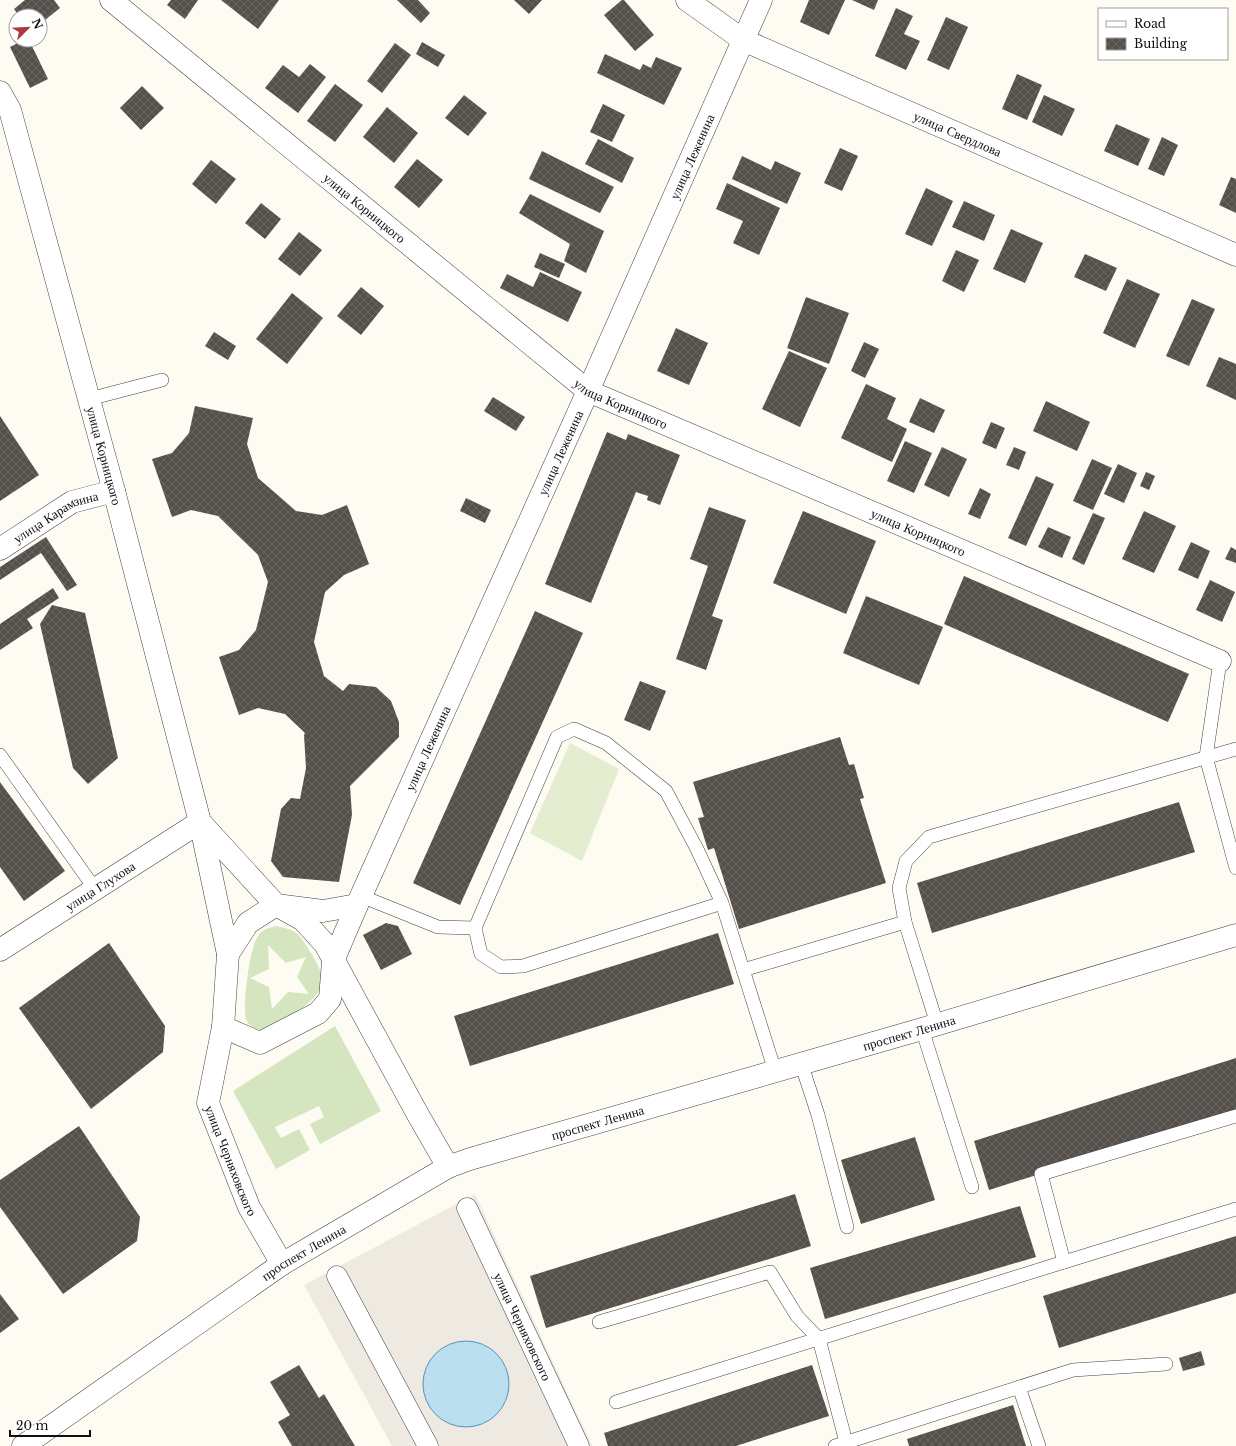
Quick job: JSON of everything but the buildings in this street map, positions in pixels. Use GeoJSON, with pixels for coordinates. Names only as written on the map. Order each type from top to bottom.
{"type":"FeatureCollection","features":[{"type":"Feature","properties":{"kind":"street","name":"улица Корницкого"},"geometry":{"type":"LineString","coordinates":[[111,0],[588,391],[1220,661]]}},
{"type":"Feature","properties":{"kind":"street","name":"улица Свердлова"},"geometry":{"type":"LineString","coordinates":[[687,0],[743,40],[1236,254]]}},
{"type":"Feature","properties":{"kind":"street","name":"улица Леженина"},"geometry":{"type":"LineString","coordinates":[[333,961],[761,0]]}},
{"type":"Feature","properties":{"kind":"street","name":"улица Корницкого"},"geometry":{"type":"LineString","coordinates":[[0,92],[10,110],[114,491],[200,822]]}},
{"type":"Feature","properties":{"kind":"street","name":"улица Карамзина"},"geometry":{"type":"LineString","coordinates":[[0,548],[72,502],[114,491]]}},
{"type":"Feature","properties":{"kind":"street"},"geometry":{"type":"LineString","coordinates":[[200,822],[276,904],[303,920],[325,944],[333,961],[448,1167]]}},
{"type":"Feature","properties":{"kind":"street","name":"улица Глухова"},"geometry":{"type":"LineString","coordinates":[[1,947],[200,822]]}},
{"type":"Feature","properties":{"kind":"street","name":"улица Черняховского"},"geometry":{"type":"LineString","coordinates":[[200,822],[228,954],[223,1027],[208,1103],[249,1207],[282,1264]]}},
{"type":"Feature","properties":{"kind":"street"},"geometry":{"type":"LineString","coordinates":[[276,904],[323,911],[359,900]]}},
{"type":"Feature","properties":{"kind":"street","name":"улица Черняховского"},"geometry":{"type":"LineString","coordinates":[[228,954],[248,923],[276,904]]}},
{"type":"Feature","properties":{"kind":"street","name":"проспект Ленина"},"geometry":{"type":"LineString","coordinates":[[23,1446],[282,1264],[448,1167],[470,1159],[929,1027],[1236,935]]}},
{"type":"Feature","properties":{"kind":"street"},"geometry":{"type":"LineString","coordinates":[[223,1027],[260,1043],[318,1013],[330,998],[333,961]]}},
{"type":"Feature","properties":{"kind":"street","name":"улица Черняховского"},"geometry":{"type":"LineString","coordinates":[[467,1208],[579,1446]]}},
{"type":"Feature","properties":{"kind":"street"},"geometry":{"type":"LineString","coordinates":[[337,1276],[428,1446]]}},
{"type":"Feature","properties":{"kind":"lane"},"geometry":{"type":"LineString","coordinates":[[89,399],[162,380]]}},
{"type":"Feature","properties":{"kind":"lane"},"geometry":{"type":"LineString","coordinates":[[1220,661],[1206,757],[1236,868]]}},
{"type":"Feature","properties":{"kind":"lane"},"geometry":{"type":"LineString","coordinates":[[722,903],[523,966],[501,967],[481,954],[475,928],[557,737],[574,729],[606,743],[666,791],[697,849],[722,903],[775,1071]]}},
{"type":"Feature","properties":{"kind":"lane"},"geometry":{"type":"LineString","coordinates":[[972,1187],[929,1027],[905,922],[900,888],[906,861],[929,837],[1236,749]]}},
{"type":"Feature","properties":{"kind":"lane"},"geometry":{"type":"LineString","coordinates":[[0,755],[95,889]]}},
{"type":"Feature","properties":{"kind":"lane"},"geometry":{"type":"LineString","coordinates":[[359,900],[438,927],[475,928]]}},
{"type":"Feature","properties":{"kind":"lane"},"geometry":{"type":"LineString","coordinates":[[743,970],[905,922]]}},
{"type":"Feature","properties":{"kind":"lane"},"geometry":{"type":"LineString","coordinates":[[801,1063],[818,1115],[847,1227]]}},
{"type":"Feature","properties":{"kind":"lane"},"geometry":{"type":"LineString","coordinates":[[1064,1262],[1041,1174],[1236,1116]]}},
{"type":"Feature","properties":{"kind":"lane"},"geometry":{"type":"LineString","coordinates":[[616,1402],[1236,1209]]}},
{"type":"Feature","properties":{"kind":"lane"},"geometry":{"type":"LineString","coordinates":[[599,1322],[770,1272],[797,1316],[819,1339],[843,1445],[1073,1370],[1166,1364]]}},
{"type":"Feature","properties":{"kind":"lane"},"geometry":{"type":"LineString","coordinates":[[1019,1387],[1039,1446]]}},
{"type":"Feature","properties":{"kind":"green space"},"geometry":{"type":"Polygon","coordinates":[[[570,743],[619,769],[582,861],[530,833],[570,743]]]}},
{"type":"Feature","properties":{"kind":"green space"},"geometry":{"type":"Polygon","coordinates":[[[276,926],[296,933],[302,939],[318,966],[322,984],[319,991],[313,998],[296,1012],[276,1024],[260,1030],[248,1023],[246,1019],[245,1002],[250,963],[252,952],[258,936],[264,930],[276,926]],[[268,945],[269,969],[250,978],[269,987],[272,1009],[288,992],[309,994],[297,977],[306,957],[286,963],[268,945]]]}},
{"type":"Feature","properties":{"kind":"green space"},"geometry":{"type":"Polygon","coordinates":[[[335,1026],[381,1111],[320,1144],[310,1124],[324,1117],[319,1106],[275,1127],[281,1138],[299,1129],[310,1150],[276,1169],[233,1091],[335,1026]]]}},
{"type":"Feature","properties":{"kind":"shaded area"},"geometry":{"type":"Polygon","coordinates":[[[475,1194],[592,1446],[392,1446],[304,1285],[475,1194]]]}},
{"type":"Feature","properties":{"kind":"water"},"geometry":{"type":"Polygon","coordinates":[[[466,1341],[482,1344],[490,1348],[502,1360],[506,1368],[509,1384],[506,1400],[502,1408],[490,1420],[482,1424],[466,1427],[450,1424],[442,1420],[430,1408],[426,1400],[423,1384],[426,1368],[430,1360],[442,1348],[450,1344],[466,1341]]]}}]}
